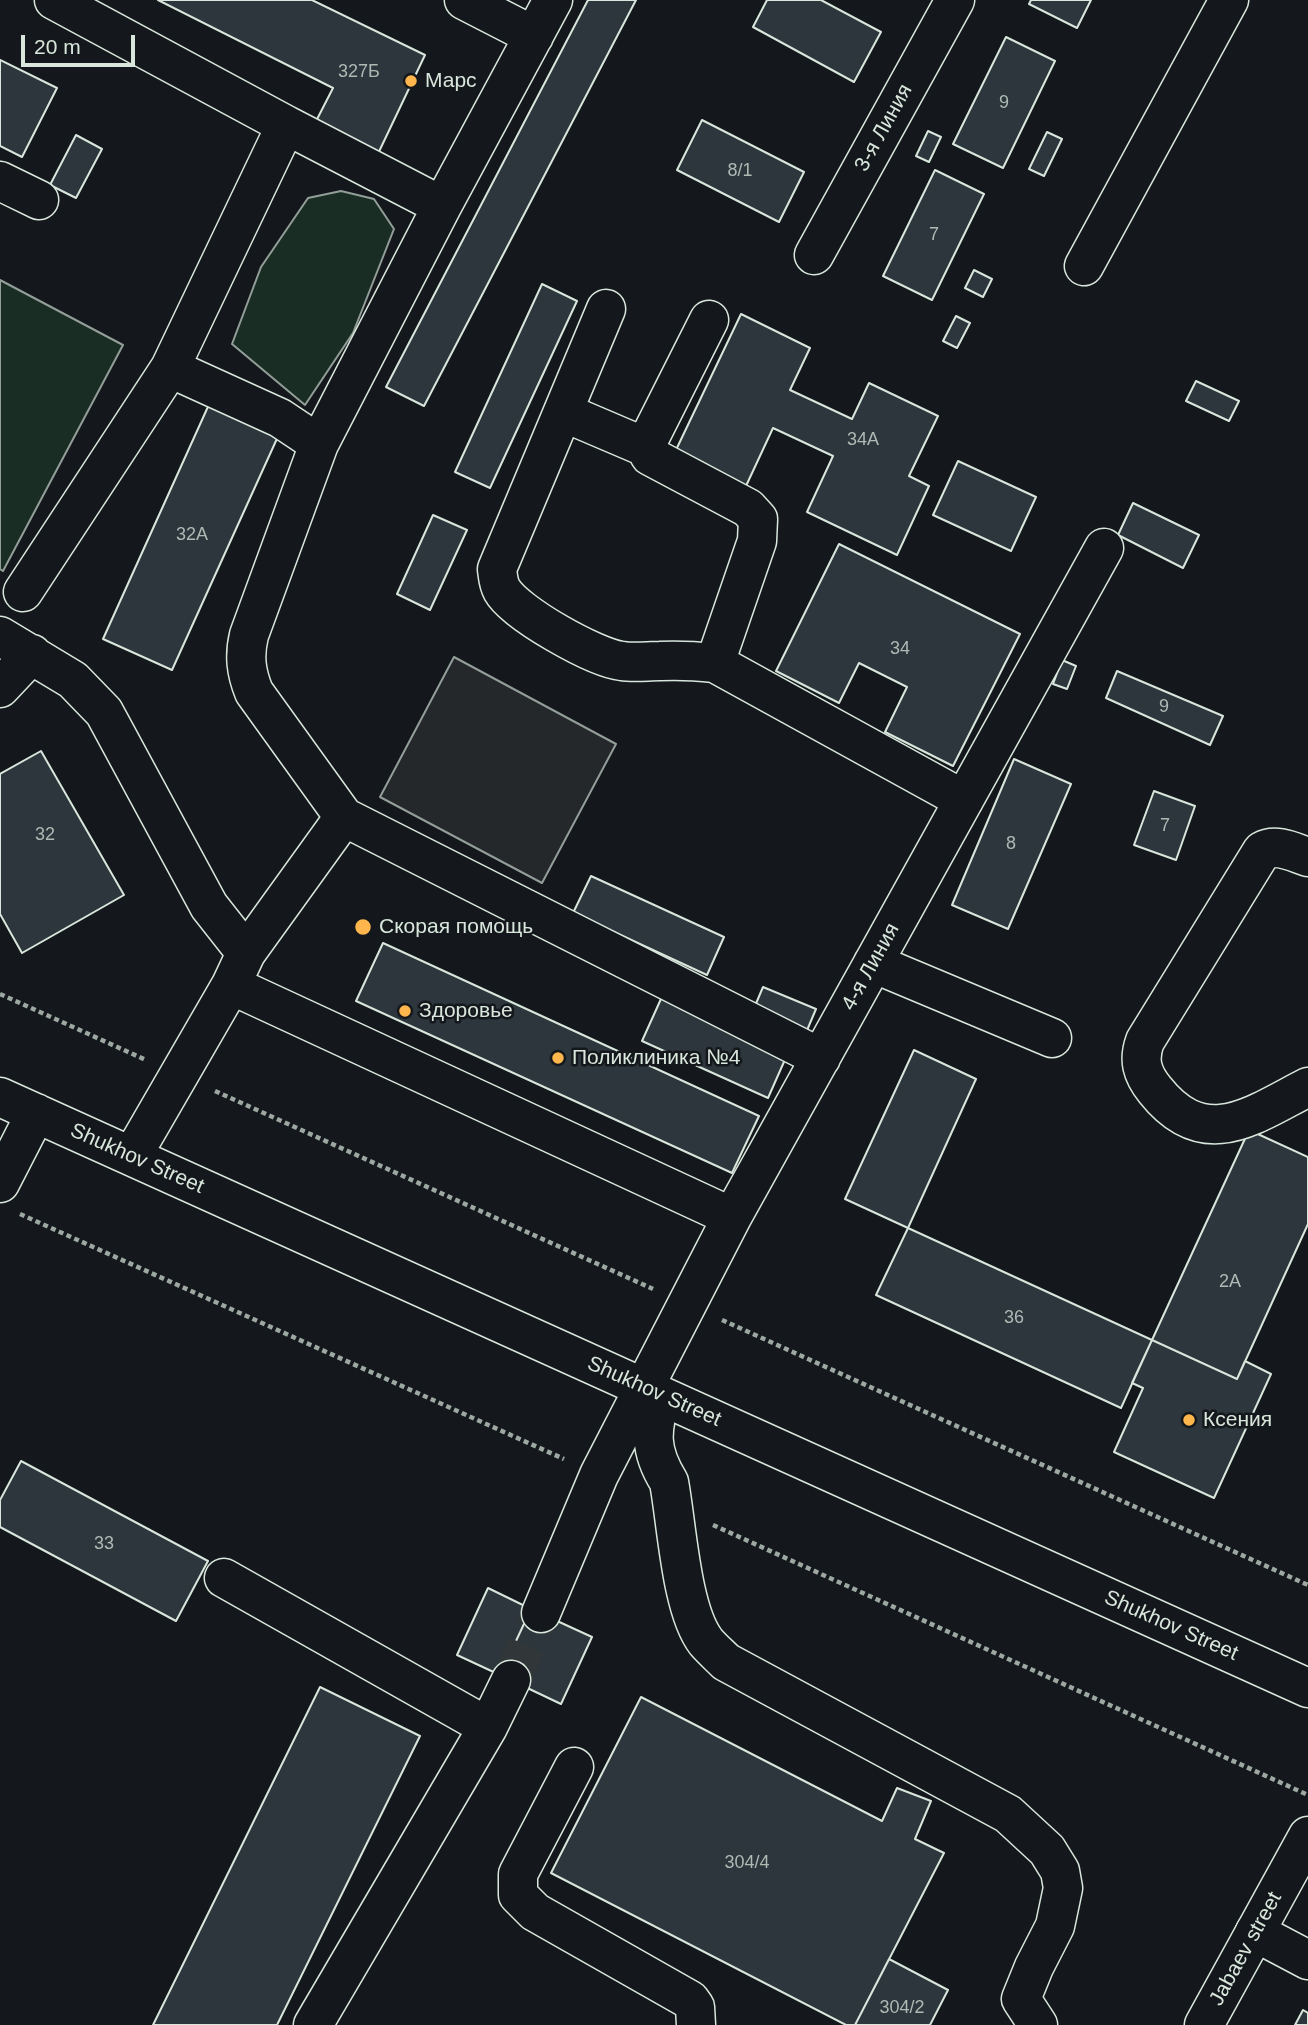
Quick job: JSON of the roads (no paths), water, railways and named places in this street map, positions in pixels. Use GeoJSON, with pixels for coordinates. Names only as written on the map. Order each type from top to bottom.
{"type":"FeatureCollection","features":[{"type":"Feature","properties":{"kind":"street"},"geometry":{"type":"LineString","coordinates":[[54,0],[442,206]]}},
{"type":"Feature","properties":{"kind":"street"},"geometry":{"type":"LineString","coordinates":[[464,0],[534,36]]}},
{"type":"Feature","properties":{"kind":"street"},"geometry":{"type":"LineString","coordinates":[[553,0],[442,206],[319,444],[249,635],[245,651],[246,673],[254,692],[344,817],[821,1058]]}},
{"type":"Feature","properties":{"kind":"street","name":"3-я Линия"},"geometry":{"type":"LineString","coordinates":[[814,256],[956,0]]}},
{"type":"Feature","properties":{"kind":"street"},"geometry":{"type":"LineString","coordinates":[[1084,266],[1229,0]]}},
{"type":"Feature","properties":{"kind":"street"},"geometry":{"type":"LineString","coordinates":[[23,592],[170,368],[286,125]]}},
{"type":"Feature","properties":{"kind":"street"},"geometry":{"type":"LineString","coordinates":[[0,181],[39,200]]}},
{"type":"Feature","properties":{"kind":"street"},"geometry":{"type":"LineString","coordinates":[[606,309],[497,569],[502,591],[550,628],[596,654],[622,662],[681,660],[715,663],[964,800]]}},
{"type":"Feature","properties":{"kind":"street"},"geometry":{"type":"LineString","coordinates":[[645,447],[709,320]]}},
{"type":"Feature","properties":{"kind":"street"},"geometry":{"type":"LineString","coordinates":[[170,368],[280,418],[319,444]]}},
{"type":"Feature","properties":{"kind":"street"},"geometry":{"type":"LineString","coordinates":[[563,412],[645,447],[650,456],[748,508],[758,519],[757,541],[715,663]]}},
{"type":"Feature","properties":{"kind":"street","name":"4-я Линия"},"geometry":{"type":"LineString","coordinates":[[652,1391],[732,1217],[1104,548]]}},
{"type":"Feature","properties":{"kind":"street"},"geometry":{"type":"LineString","coordinates":[[0,688],[16,645],[73,680],[104,712],[209,906],[238,969],[732,1217]]}},
{"type":"Feature","properties":{"kind":"street"},"geometry":{"type":"LineString","coordinates":[[132,1156],[238,969],[344,817]]}},
{"type":"Feature","properties":{"kind":"street"},"geometry":{"type":"LineString","coordinates":[[1308,857],[1278,848],[1269,847],[1262,851],[1144,1041],[1141,1053],[1147,1081],[1158,1095],[1188,1118],[1206,1124],[1226,1125],[1243,1121],[1308,1087]]}},
{"type":"Feature","properties":{"kind":"street"},"geometry":{"type":"LineString","coordinates":[[873,963],[1052,1038]]}},
{"type":"Feature","properties":{"kind":"street","name":"Shukhov Street"},"geometry":{"type":"LineString","coordinates":[[0,1097],[1308,1688]]}},
{"type":"Feature","properties":{"kind":"street"},"geometry":{"type":"LineString","coordinates":[[0,1183],[36,1114]]}},
{"type":"Feature","properties":{"kind":"street"},"geometry":{"type":"LineString","coordinates":[[541,1613],[599,1475],[652,1391]]}},
{"type":"Feature","properties":{"kind":"street"},"geometry":{"type":"LineString","coordinates":[[652,1391],[653,1446],[659,1467],[669,1482],[687,1597],[705,1641],[726,1662],[1008,1814],[1047,1850],[1059,1871],[1063,1888],[1055,1926],[1034,1967],[1022,2016]]}},
{"type":"Feature","properties":{"kind":"street"},"geometry":{"type":"LineString","coordinates":[[224,1578],[488,1727]]}},
{"type":"Feature","properties":{"kind":"street"},"geometry":{"type":"LineString","coordinates":[[313,2025],[488,1727],[511,1680]]}},
{"type":"Feature","properties":{"kind":"street"},"geometry":{"type":"LineString","coordinates":[[574,1767],[518,1874],[519,1895],[535,1912],[690,2000],[695,2007],[696,2025]]}},
{"type":"Feature","properties":{"kind":"street","name":"Jabaev street"},"geometry":{"type":"LineString","coordinates":[[1204,2025],[1308,1836]]}},
{"type":"Feature","properties":{"kind":"street"},"geometry":{"type":"LineString","coordinates":[[1255,1932],[1308,1960]]}},
{"type":"Feature","properties":{"kind":"tunnel"},"geometry":{"type":"LineString","coordinates":[[511,1680],[541,1613]]}},
{"type":"Feature","properties":{"kind":"place","name":"Марс"},"geometry":{"type":"Point","coordinates":[411,81]}},
{"type":"Feature","properties":{"kind":"place","name":"Скорая помощь"},"geometry":{"type":"Point","coordinates":[363,927]}},
{"type":"Feature","properties":{"kind":"place","name":"Здоровье"},"geometry":{"type":"Point","coordinates":[405,1011]}},
{"type":"Feature","properties":{"kind":"place","name":"Поликлиника №4"},"geometry":{"type":"Point","coordinates":[558,1058]}},
{"type":"Feature","properties":{"kind":"place","name":"Ксения"},"geometry":{"type":"Point","coordinates":[1189,1420]}}]}
